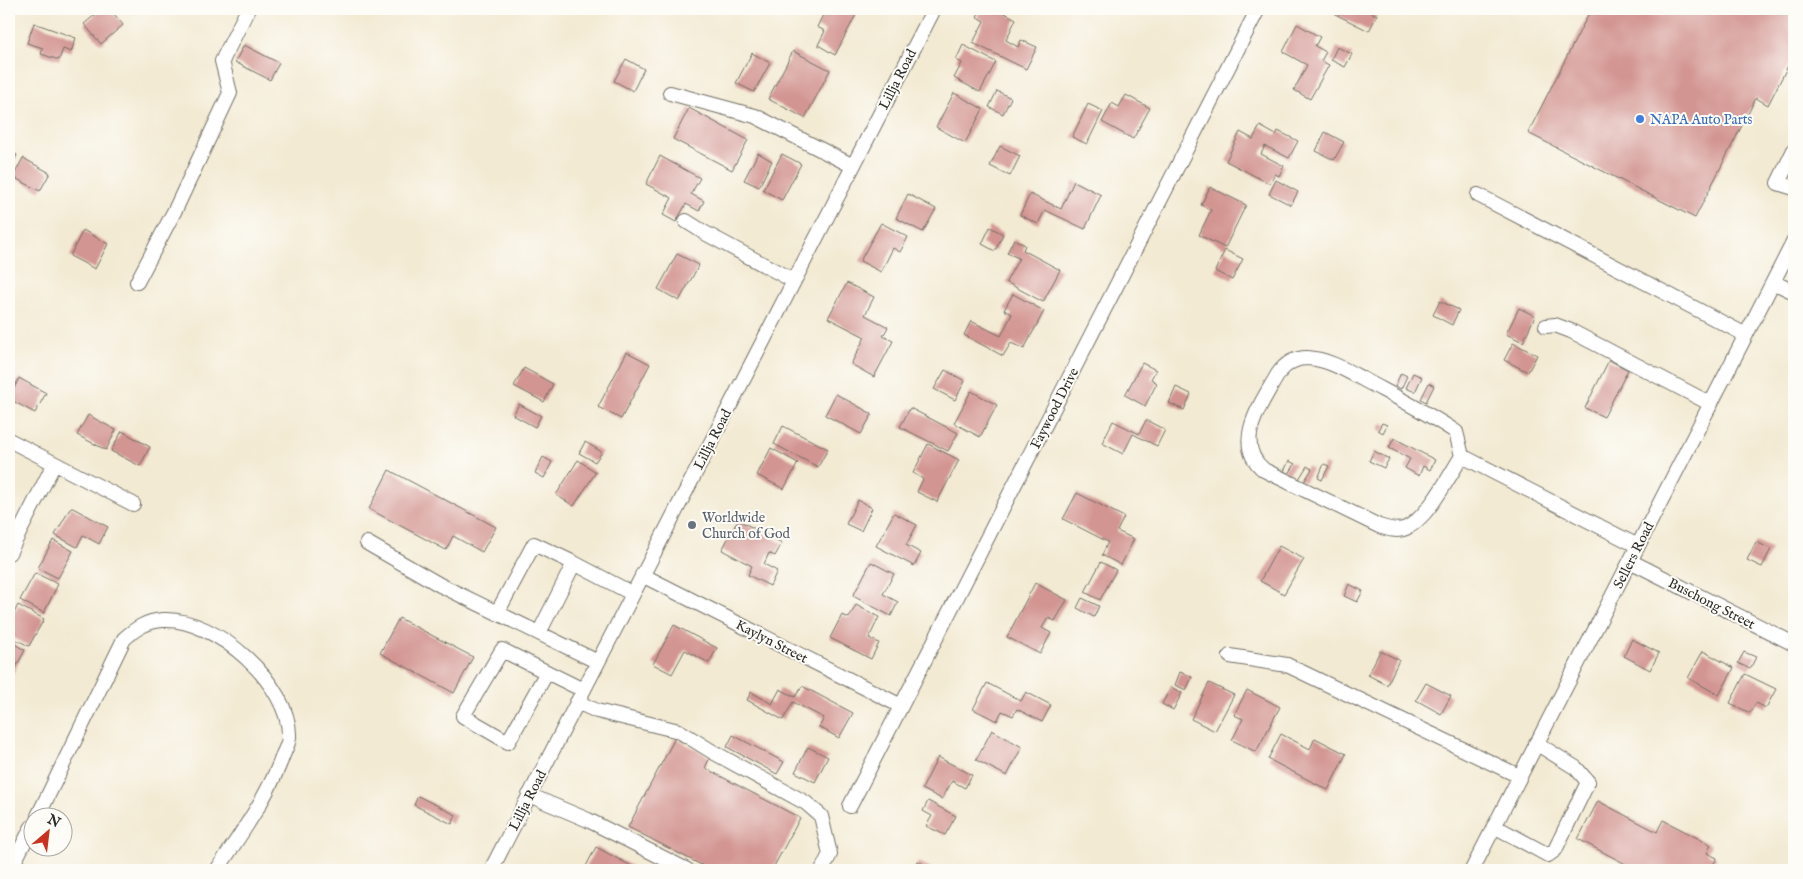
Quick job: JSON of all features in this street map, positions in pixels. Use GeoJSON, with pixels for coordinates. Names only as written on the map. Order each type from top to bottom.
{"type":"FeatureCollection","features":[{"type":"Feature","properties":{"kind":"street"},"geometry":{"type":"LineString","coordinates":[[137,282],[176,208],[230,93],[222,61],[248,9]]}},
{"type":"Feature","properties":{"kind":"street","name":"Lillja Road"},"geometry":{"type":"LineString","coordinates":[[491,870],[934,9]]}},
{"type":"Feature","properties":{"kind":"street","name":"Faywood Drive"},"geometry":{"type":"LineString","coordinates":[[850,806],[1258,9]]}},
{"type":"Feature","properties":{"kind":"street"},"geometry":{"type":"LineString","coordinates":[[670,93],[755,116],[853,166]]}},
{"type":"Feature","properties":{"kind":"street"},"geometry":{"type":"LineString","coordinates":[[1794,150],[1778,183],[1794,188]]}},
{"type":"Feature","properties":{"kind":"street"},"geometry":{"type":"LineString","coordinates":[[1478,195],[1746,335]]}},
{"type":"Feature","properties":{"kind":"street"},"geometry":{"type":"LineString","coordinates":[[686,221],[794,281]]}},
{"type":"Feature","properties":{"kind":"street","name":"Sellers Road"},"geometry":{"type":"LineString","coordinates":[[1472,870],[1794,240]]}},
{"type":"Feature","properties":{"kind":"street"},"geometry":{"type":"LineString","coordinates":[[1773,282],[1794,292]]}},
{"type":"Feature","properties":{"kind":"street"},"geometry":{"type":"LineString","coordinates":[[1546,326],[1556,325],[1571,331],[1711,404]]}},
{"type":"Feature","properties":{"kind":"street"},"geometry":{"type":"LineString","coordinates":[[1462,456],[1425,512],[1405,529],[1394,530],[1368,522],[1264,470],[1254,462],[1248,447],[1248,434],[1278,374],[1284,366],[1296,359],[1307,358],[1328,362],[1425,411],[1456,432],[1462,456],[1638,546]]}},
{"type":"Feature","properties":{"kind":"street"},"geometry":{"type":"LineString","coordinates":[[9,440],[133,504]]}},
{"type":"Feature","properties":{"kind":"street"},"geometry":{"type":"LineString","coordinates":[[9,553],[54,464]]}},
{"type":"Feature","properties":{"kind":"street"},"geometry":{"type":"LineString","coordinates":[[367,543],[440,585],[598,662]]}},
{"type":"Feature","properties":{"kind":"street"},"geometry":{"type":"LineString","coordinates":[[497,613],[534,544],[633,594]]}},
{"type":"Feature","properties":{"kind":"street","name":"Buschong Street"},"geometry":{"type":"LineString","coordinates":[[1630,562],[1794,644]]}},
{"type":"Feature","properties":{"kind":"street"},"geometry":{"type":"LineString","coordinates":[[539,633],[574,563]]}},
{"type":"Feature","properties":{"kind":"street","name":"Kaylyn Street"},"geometry":{"type":"LineString","coordinates":[[642,575],[901,706]]}},
{"type":"Feature","properties":{"kind":"street"},"geometry":{"type":"LineString","coordinates":[[43,806],[124,639],[139,625],[164,619],[198,626],[237,648],[264,676],[283,707],[289,738],[273,782],[217,870]]}},
{"type":"Feature","properties":{"kind":"street"},"geometry":{"type":"LineString","coordinates":[[547,672],[508,742],[463,716],[502,650],[547,672],[597,710],[678,731],[806,803],[821,816],[830,854],[822,870]]}},
{"type":"Feature","properties":{"kind":"street"},"geometry":{"type":"LineString","coordinates":[[1230,656],[1287,665],[1519,776]]}},
{"type":"Feature","properties":{"kind":"street"},"geometry":{"type":"LineString","coordinates":[[1494,826],[1548,855],[1555,850],[1588,782],[1576,768],[1536,743]]}},
{"type":"Feature","properties":{"kind":"street"},"geometry":{"type":"LineString","coordinates":[[529,795],[588,820],[687,870]]}},
{"type":"Feature","properties":{"kind":"street"},"geometry":{"type":"LineString","coordinates":[[10,870],[22,847]]}},
{"type":"Feature","properties":{"kind":"building"},"geometry":{"type":"Polygon","coordinates":[[[102,9],[110,9],[123,25],[101,44],[84,24],[102,9]]]}},
{"type":"Feature","properties":{"kind":"building"},"geometry":{"type":"Polygon","coordinates":[[[126,9],[137,9],[135,13],[126,9]]]}},
{"type":"Feature","properties":{"kind":"building"},"geometry":{"type":"Polygon","coordinates":[[[826,9],[859,9],[835,55],[818,45],[825,31],[817,27],[826,9]]]}},
{"type":"Feature","properties":{"kind":"building"},"geometry":{"type":"Polygon","coordinates":[[[981,9],[997,9],[1016,19],[1006,40],[1018,47],[1021,40],[1037,47],[1026,69],[973,43],[984,21],[977,17],[981,9]]]}},
{"type":"Feature","properties":{"kind":"building"},"geometry":{"type":"Polygon","coordinates":[[[1338,9],[1364,9],[1377,15],[1369,31],[1335,14],[1338,9]]]}},
{"type":"Feature","properties":{"kind":"building","name":"NAPA Auto Parts"},"geometry":{"type":"Polygon","coordinates":[[[1591,9],[1794,9],[1794,54],[1768,105],[1756,98],[1695,218],[1528,133],[1591,9]]]}},
{"type":"Feature","properties":{"kind":"building"},"geometry":{"type":"Polygon","coordinates":[[[34,23],[76,38],[71,52],[63,49],[59,60],[41,54],[43,48],[27,43],[34,23]]]}},
{"type":"Feature","properties":{"kind":"building"},"geometry":{"type":"Polygon","coordinates":[[[1297,24],[1320,37],[1315,46],[1326,52],[1321,61],[1329,65],[1310,99],[1294,90],[1307,65],[1283,52],[1297,24]]]}},
{"type":"Feature","properties":{"kind":"building"},"geometry":{"type":"Polygon","coordinates":[[[244,45],[279,63],[270,80],[235,62],[244,45]]]}},
{"type":"Feature","properties":{"kind":"building"},"geometry":{"type":"Polygon","coordinates":[[[963,45],[996,62],[980,92],[954,78],[962,63],[956,60],[963,45]]]}},
{"type":"Feature","properties":{"kind":"building"},"geometry":{"type":"Polygon","coordinates":[[[1337,47],[1352,54],[1345,67],[1331,60],[1337,47]]]}},
{"type":"Feature","properties":{"kind":"building"},"geometry":{"type":"Polygon","coordinates":[[[793,51],[830,70],[805,118],[768,99],[793,51]]]}},
{"type":"Feature","properties":{"kind":"building"},"geometry":{"type":"Polygon","coordinates":[[[752,53],[770,63],[754,92],[736,83],[752,53]]]}},
{"type":"Feature","properties":{"kind":"building"},"geometry":{"type":"Polygon","coordinates":[[[626,59],[644,69],[633,91],[614,81],[626,59]]]}},
{"type":"Feature","properties":{"kind":"building"},"geometry":{"type":"Polygon","coordinates":[[[997,91],[1011,98],[1003,114],[989,107],[997,91]]]}},
{"type":"Feature","properties":{"kind":"building"},"geometry":{"type":"Polygon","coordinates":[[[954,93],[983,109],[965,143],[936,127],[954,93]]]}},
{"type":"Feature","properties":{"kind":"building"},"geometry":{"type":"Polygon","coordinates":[[[1126,95],[1150,108],[1133,139],[1102,122],[1112,103],[1119,107],[1126,95]]]}},
{"type":"Feature","properties":{"kind":"building"},"geometry":{"type":"Polygon","coordinates":[[[1088,104],[1103,111],[1087,144],[1072,137],[1088,104]]]}},
{"type":"Feature","properties":{"kind":"building"},"geometry":{"type":"Polygon","coordinates":[[[689,108],[748,140],[732,170],[673,139],[689,108]]]}},
{"type":"Feature","properties":{"kind":"building"},"geometry":{"type":"Polygon","coordinates":[[[1260,126],[1276,135],[1278,131],[1298,141],[1289,158],[1265,146],[1261,154],[1284,166],[1279,176],[1275,174],[1270,184],[1226,161],[1240,132],[1253,139],[1260,126]]]}},
{"type":"Feature","properties":{"kind":"building"},"geometry":{"type":"Polygon","coordinates":[[[1325,132],[1344,142],[1334,160],[1316,151],[1325,132]]]}},
{"type":"Feature","properties":{"kind":"building"},"geometry":{"type":"Polygon","coordinates":[[[1000,146],[1020,156],[1010,176],[990,166],[1000,146]]]}},
{"type":"Feature","properties":{"kind":"building"},"geometry":{"type":"Polygon","coordinates":[[[9,151],[17,155],[9,170],[9,151]]]}},
{"type":"Feature","properties":{"kind":"building"},"geometry":{"type":"Polygon","coordinates":[[[758,153],[772,161],[759,187],[744,180],[758,153]]]}},
{"type":"Feature","properties":{"kind":"building"},"geometry":{"type":"Polygon","coordinates":[[[782,154],[801,164],[782,200],[763,190],[782,154]]]}},
{"type":"Feature","properties":{"kind":"building"},"geometry":{"type":"Polygon","coordinates":[[[660,156],[700,178],[691,194],[704,201],[699,211],[686,204],[676,222],[663,215],[672,198],[646,184],[660,156]]]}},
{"type":"Feature","properties":{"kind":"building"},"geometry":{"type":"Polygon","coordinates":[[[23,158],[50,173],[40,191],[13,177],[23,158]]]}},
{"type":"Feature","properties":{"kind":"building"},"geometry":{"type":"Polygon","coordinates":[[[1276,180],[1298,192],[1291,205],[1269,194],[1276,180]]]}},
{"type":"Feature","properties":{"kind":"building"},"geometry":{"type":"Polygon","coordinates":[[[1074,181],[1101,195],[1085,229],[1045,210],[1038,224],[1020,215],[1030,194],[1061,209],[1074,181]]]}},
{"type":"Feature","properties":{"kind":"building"},"geometry":{"type":"Polygon","coordinates":[[[1210,187],[1246,205],[1225,248],[1199,235],[1211,210],[1201,205],[1210,187]]]}},
{"type":"Feature","properties":{"kind":"building"},"geometry":{"type":"Polygon","coordinates":[[[908,194],[936,209],[923,232],[896,218],[908,194]]]}},
{"type":"Feature","properties":{"kind":"building"},"geometry":{"type":"Polygon","coordinates":[[[881,223],[908,237],[900,252],[893,248],[881,272],[860,261],[881,223]]]}},
{"type":"Feature","properties":{"kind":"building"},"geometry":{"type":"Polygon","coordinates":[[[990,227],[1003,234],[995,251],[982,244],[990,227]]]}},
{"type":"Feature","properties":{"kind":"building"},"geometry":{"type":"Polygon","coordinates":[[[83,230],[108,244],[95,269],[70,256],[83,230]]]}},
{"type":"Feature","properties":{"kind":"building"},"geometry":{"type":"Polygon","coordinates":[[[1014,239],[1025,245],[1023,250],[1060,270],[1043,302],[1006,282],[1019,258],[1007,253],[1014,239]]]}},
{"type":"Feature","properties":{"kind":"building"},"geometry":{"type":"Polygon","coordinates":[[[1225,250],[1243,259],[1232,280],[1215,271],[1225,250]]]}},
{"type":"Feature","properties":{"kind":"building"},"geometry":{"type":"Polygon","coordinates":[[[677,254],[699,265],[679,301],[658,289],[677,254]]]}},
{"type":"Feature","properties":{"kind":"building"},"geometry":{"type":"Polygon","coordinates":[[[847,283],[874,297],[865,315],[888,327],[883,336],[893,341],[874,377],[851,364],[865,337],[828,318],[847,283]]]}},
{"type":"Feature","properties":{"kind":"building"},"geometry":{"type":"Polygon","coordinates":[[[1013,294],[1044,311],[1024,349],[1011,343],[1003,356],[964,335],[971,321],[1001,336],[1012,314],[1004,310],[1013,294]]]}},
{"type":"Feature","properties":{"kind":"building"},"geometry":{"type":"Polygon","coordinates":[[[1440,301],[1459,310],[1452,325],[1433,315],[1440,301]]]}},
{"type":"Feature","properties":{"kind":"building"},"geometry":{"type":"Polygon","coordinates":[[[1519,308],[1535,316],[1523,342],[1506,334],[1519,308]]]}},
{"type":"Feature","properties":{"kind":"building"},"geometry":{"type":"Polygon","coordinates":[[[1513,343],[1537,355],[1528,372],[1504,360],[1513,343]]]}},
{"type":"Feature","properties":{"kind":"building"},"geometry":{"type":"Polygon","coordinates":[[[627,352],[650,364],[621,419],[598,407],[627,352]]]}},
{"type":"Feature","properties":{"kind":"building"},"geometry":{"type":"Polygon","coordinates":[[[1609,360],[1628,370],[1604,417],[1585,408],[1609,360]]]}},
{"type":"Feature","properties":{"kind":"building"},"geometry":{"type":"Polygon","coordinates":[[[1142,363],[1156,370],[1151,379],[1157,383],[1145,406],[1125,395],[1142,363]]]}},
{"type":"Feature","properties":{"kind":"building"},"geometry":{"type":"Polygon","coordinates":[[[524,368],[553,384],[544,402],[514,386],[524,368]]]}},
{"type":"Feature","properties":{"kind":"building"},"geometry":{"type":"Polygon","coordinates":[[[945,370],[965,381],[955,400],[934,389],[945,370]]]}},
{"type":"Feature","properties":{"kind":"building"},"geometry":{"type":"Polygon","coordinates":[[[1401,373],[1407,376],[1401,389],[1395,386],[1401,373]]]}},
{"type":"Feature","properties":{"kind":"building"},"geometry":{"type":"Polygon","coordinates":[[[1413,373],[1422,377],[1415,392],[1406,388],[1413,373]]]}},
{"type":"Feature","properties":{"kind":"building"},"geometry":{"type":"Polygon","coordinates":[[[9,375],[13,378],[9,386],[9,375]]]}},
{"type":"Feature","properties":{"kind":"building"},"geometry":{"type":"Polygon","coordinates":[[[19,378],[46,393],[35,413],[9,399],[19,378]]]}},
{"type":"Feature","properties":{"kind":"building"},"geometry":{"type":"Polygon","coordinates":[[[1429,383],[1434,386],[1426,402],[1421,399],[1429,383]]]}},
{"type":"Feature","properties":{"kind":"building"},"geometry":{"type":"Polygon","coordinates":[[[1176,387],[1191,394],[1184,410],[1169,403],[1176,387]]]}},
{"type":"Feature","properties":{"kind":"building"},"geometry":{"type":"Polygon","coordinates":[[[971,391],[997,405],[980,437],[954,423],[971,391]]]}},
{"type":"Feature","properties":{"kind":"building"},"geometry":{"type":"Polygon","coordinates":[[[836,394],[872,414],[861,434],[825,415],[836,394]]]}},
{"type":"Feature","properties":{"kind":"building"},"geometry":{"type":"Polygon","coordinates":[[[519,404],[541,416],[535,427],[513,415],[519,404]]]}},
{"type":"Feature","properties":{"kind":"building"},"geometry":{"type":"Polygon","coordinates":[[[910,408],[958,433],[948,451],[900,427],[910,408]]]}},
{"type":"Feature","properties":{"kind":"building"},"geometry":{"type":"Polygon","coordinates":[[[88,415],[116,430],[106,450],[77,435],[88,415]]]}},
{"type":"Feature","properties":{"kind":"building"},"geometry":{"type":"Polygon","coordinates":[[[1146,420],[1165,430],[1157,446],[1133,434],[1123,454],[1102,443],[1113,421],[1139,434],[1146,420]]]}},
{"type":"Feature","properties":{"kind":"building"},"geometry":{"type":"Polygon","coordinates":[[[1382,423],[1387,425],[1383,433],[1378,430],[1382,423]]]}},
{"type":"Feature","properties":{"kind":"building"},"geometry":{"type":"Polygon","coordinates":[[[783,426],[828,449],[818,467],[774,444],[783,426]]]}},
{"type":"Feature","properties":{"kind":"building"},"geometry":{"type":"Polygon","coordinates":[[[122,431],[150,447],[140,466],[111,451],[122,431]]]}},
{"type":"Feature","properties":{"kind":"building"},"geometry":{"type":"Polygon","coordinates":[[[1394,438],[1435,460],[1430,470],[1423,466],[1419,476],[1405,468],[1410,459],[1389,448],[1394,438]]]}},
{"type":"Feature","properties":{"kind":"building"},"geometry":{"type":"Polygon","coordinates":[[[585,442],[602,452],[595,462],[579,453],[585,442]]]}},
{"type":"Feature","properties":{"kind":"building"},"geometry":{"type":"Polygon","coordinates":[[[928,444],[959,460],[937,502],[917,492],[923,479],[913,473],[928,444]]]}},
{"type":"Feature","properties":{"kind":"building"},"geometry":{"type":"Polygon","coordinates":[[[771,448],[798,463],[784,489],[757,475],[771,448]]]}},
{"type":"Feature","properties":{"kind":"building"},"geometry":{"type":"Polygon","coordinates":[[[1374,451],[1389,459],[1384,468],[1369,461],[1374,451]]]}},
{"type":"Feature","properties":{"kind":"building"},"geometry":{"type":"Polygon","coordinates":[[[543,457],[552,462],[544,478],[535,473],[543,457]]]}},
{"type":"Feature","properties":{"kind":"building"},"geometry":{"type":"Polygon","coordinates":[[[578,460],[596,472],[574,506],[556,495],[578,460]]]}},
{"type":"Feature","properties":{"kind":"building"},"geometry":{"type":"Polygon","coordinates":[[[1289,461],[1295,464],[1289,474],[1284,471],[1289,461]]]}},
{"type":"Feature","properties":{"kind":"building"},"geometry":{"type":"Polygon","coordinates":[[[1324,464],[1329,466],[1322,480],[1318,478],[1324,464]]]}},
{"type":"Feature","properties":{"kind":"building"},"geometry":{"type":"Polygon","coordinates":[[[1307,466],[1312,469],[1304,482],[1299,479],[1307,466]]]}},
{"type":"Feature","properties":{"kind":"building"},"geometry":{"type":"Polygon","coordinates":[[[389,470],[496,527],[482,552],[453,536],[446,550],[369,509],[389,470]]]}},
{"type":"Feature","properties":{"kind":"building"},"geometry":{"type":"Polygon","coordinates":[[[1077,493],[1124,517],[1117,531],[1134,539],[1121,565],[1102,555],[1108,542],[1063,519],[1077,493]]]}},
{"type":"Feature","properties":{"kind":"building"},"geometry":{"type":"Polygon","coordinates":[[[858,500],[872,508],[861,531],[846,524],[858,500]]]}},
{"type":"Feature","properties":{"kind":"building"},"geometry":{"type":"Polygon","coordinates":[[[71,507],[108,527],[99,544],[83,535],[77,547],[55,535],[71,507]]]}},
{"type":"Feature","properties":{"kind":"building"},"geometry":{"type":"Polygon","coordinates":[[[894,513],[917,525],[906,545],[921,553],[914,566],[876,546],[894,513]]]}},
{"type":"Feature","properties":{"kind":"building"},"geometry":{"type":"Polygon","coordinates":[[[738,520],[782,543],[775,556],[769,553],[764,564],[777,571],[770,586],[748,575],[752,566],[722,550],[738,520]]]}},
{"type":"Feature","properties":{"kind":"building"},"geometry":{"type":"Polygon","coordinates":[[[53,540],[73,551],[58,578],[38,568],[53,540]]]}},
{"type":"Feature","properties":{"kind":"building"},"geometry":{"type":"Polygon","coordinates":[[[1756,542],[1771,549],[1762,567],[1747,560],[1756,542]]]}},
{"type":"Feature","properties":{"kind":"building"},"geometry":{"type":"Polygon","coordinates":[[[1279,546],[1304,559],[1284,594],[1260,581],[1279,546]]]}},
{"type":"Feature","properties":{"kind":"building"},"geometry":{"type":"Polygon","coordinates":[[[871,562],[894,574],[883,594],[898,602],[891,616],[853,596],[871,562]]]}},
{"type":"Feature","properties":{"kind":"building"},"geometry":{"type":"Polygon","coordinates":[[[1101,562],[1116,570],[1100,600],[1085,592],[1101,562]]]}},
{"type":"Feature","properties":{"kind":"building"},"geometry":{"type":"Polygon","coordinates":[[[35,573],[58,584],[44,613],[20,600],[35,573]]]}},
{"type":"Feature","properties":{"kind":"building"},"geometry":{"type":"Polygon","coordinates":[[[1035,583],[1067,600],[1055,621],[1048,618],[1042,628],[1051,633],[1040,654],[1007,637],[1035,583]]]}},
{"type":"Feature","properties":{"kind":"building"},"geometry":{"type":"Polygon","coordinates":[[[1349,584],[1363,591],[1357,602],[1344,596],[1349,584]]]}},
{"type":"Feature","properties":{"kind":"building"},"geometry":{"type":"Polygon","coordinates":[[[1082,598],[1099,606],[1094,617],[1077,608],[1082,598]]]}},
{"type":"Feature","properties":{"kind":"building"},"geometry":{"type":"Polygon","coordinates":[[[18,605],[44,619],[29,646],[9,636],[9,623],[18,605]]]}},
{"type":"Feature","properties":{"kind":"building"},"geometry":{"type":"Polygon","coordinates":[[[856,605],[879,617],[869,638],[879,643],[871,659],[830,638],[842,615],[849,618],[856,605]]]}},
{"type":"Feature","properties":{"kind":"building"},"geometry":{"type":"Polygon","coordinates":[[[399,618],[473,657],[454,693],[380,653],[399,618]]]}},
{"type":"Feature","properties":{"kind":"building"},"geometry":{"type":"Polygon","coordinates":[[[674,625],[717,648],[709,663],[685,650],[672,674],[653,664],[674,625]]]}},
{"type":"Feature","properties":{"kind":"building"},"geometry":{"type":"Polygon","coordinates":[[[1632,639],[1659,653],[1650,670],[1624,656],[1632,639]]]}},
{"type":"Feature","properties":{"kind":"building"},"geometry":{"type":"Polygon","coordinates":[[[9,641],[25,650],[9,681],[9,641]]]}},
{"type":"Feature","properties":{"kind":"building"},"geometry":{"type":"Polygon","coordinates":[[[1380,651],[1399,660],[1387,685],[1368,675],[1380,651]]]}},
{"type":"Feature","properties":{"kind":"building"},"geometry":{"type":"Polygon","coordinates":[[[1703,651],[1734,668],[1719,695],[1688,678],[1703,651]]]}},
{"type":"Feature","properties":{"kind":"building"},"geometry":{"type":"Polygon","coordinates":[[[1744,652],[1756,657],[1750,669],[1738,663],[1744,652]]]}},
{"type":"Feature","properties":{"kind":"building"},"geometry":{"type":"Polygon","coordinates":[[[1180,672],[1192,677],[1186,690],[1175,685],[1180,672]]]}},
{"type":"Feature","properties":{"kind":"building"},"geometry":{"type":"Polygon","coordinates":[[[1745,674],[1776,689],[1766,708],[1756,703],[1750,713],[1730,703],[1745,674]]]}},
{"type":"Feature","properties":{"kind":"building"},"geometry":{"type":"Polygon","coordinates":[[[987,683],[1021,701],[1026,692],[1051,705],[1042,722],[1017,709],[1013,716],[1002,711],[997,721],[973,709],[987,683]]]}},
{"type":"Feature","properties":{"kind":"building"},"geometry":{"type":"Polygon","coordinates":[[[1209,683],[1234,695],[1215,731],[1191,719],[1209,683]]]}},
{"type":"Feature","properties":{"kind":"building"},"geometry":{"type":"Polygon","coordinates":[[[1426,683],[1451,696],[1441,714],[1416,700],[1426,683]]]}},
{"type":"Feature","properties":{"kind":"building"},"geometry":{"type":"Polygon","coordinates":[[[802,686],[853,713],[839,738],[819,727],[824,718],[793,702],[783,720],[747,700],[751,692],[772,704],[780,689],[795,697],[802,686]]]}},
{"type":"Feature","properties":{"kind":"building"},"geometry":{"type":"Polygon","coordinates":[[[1171,687],[1182,693],[1173,710],[1162,704],[1171,687]]]}},
{"type":"Feature","properties":{"kind":"building"},"geometry":{"type":"Polygon","coordinates":[[[1247,690],[1280,707],[1256,752],[1232,740],[1243,719],[1234,715],[1247,690]]]}},
{"type":"Feature","properties":{"kind":"building"},"geometry":{"type":"Polygon","coordinates":[[[992,730],[1022,747],[1007,776],[976,760],[992,730]]]}},
{"type":"Feature","properties":{"kind":"building"},"geometry":{"type":"Polygon","coordinates":[[[1281,734],[1310,749],[1315,738],[1346,754],[1328,790],[1268,759],[1281,734]]]}},
{"type":"Feature","properties":{"kind":"building"},"geometry":{"type":"Polygon","coordinates":[[[733,735],[784,762],[777,774],[727,747],[733,735]]]}},
{"type":"Feature","properties":{"kind":"building"},"geometry":{"type":"Polygon","coordinates":[[[675,738],[710,757],[705,768],[800,818],[772,870],[711,870],[628,827],[675,738]]]}},
{"type":"Feature","properties":{"kind":"building"},"geometry":{"type":"Polygon","coordinates":[[[808,747],[828,757],[815,782],[795,772],[808,747]]]}},
{"type":"Feature","properties":{"kind":"building"},"geometry":{"type":"Polygon","coordinates":[[[938,757],[972,775],[965,788],[952,781],[942,799],[922,789],[938,757]]]}},
{"type":"Feature","properties":{"kind":"building"},"geometry":{"type":"Polygon","coordinates":[[[418,796],[456,815],[452,824],[414,805],[418,796]]]}},
{"type":"Feature","properties":{"kind":"building"},"geometry":{"type":"Polygon","coordinates":[[[928,801],[956,816],[945,835],[926,826],[932,816],[923,811],[928,801]]]}},
{"type":"Feature","properties":{"kind":"building"},"geometry":{"type":"Polygon","coordinates":[[[1598,801],[1657,832],[1663,820],[1711,845],[1707,853],[1717,858],[1710,870],[1637,870],[1578,839],[1598,801]]]}},
{"type":"Feature","properties":{"kind":"building"},"geometry":{"type":"Polygon","coordinates":[[[596,847],[639,870],[584,870],[596,847]]]}},
{"type":"Feature","properties":{"kind":"building"},"geometry":{"type":"Polygon","coordinates":[[[918,861],[931,868],[930,870],[914,870],[918,861]]]}},
{"type":"Feature","properties":{"kind":"place","name":"NAPA Auto Parts"},"geometry":{"type":"Point","coordinates":[1640,119]}},
{"type":"Feature","properties":{"kind":"place","name":"Worldwide Church of God"},"geometry":{"type":"Point","coordinates":[692,525]}}]}
